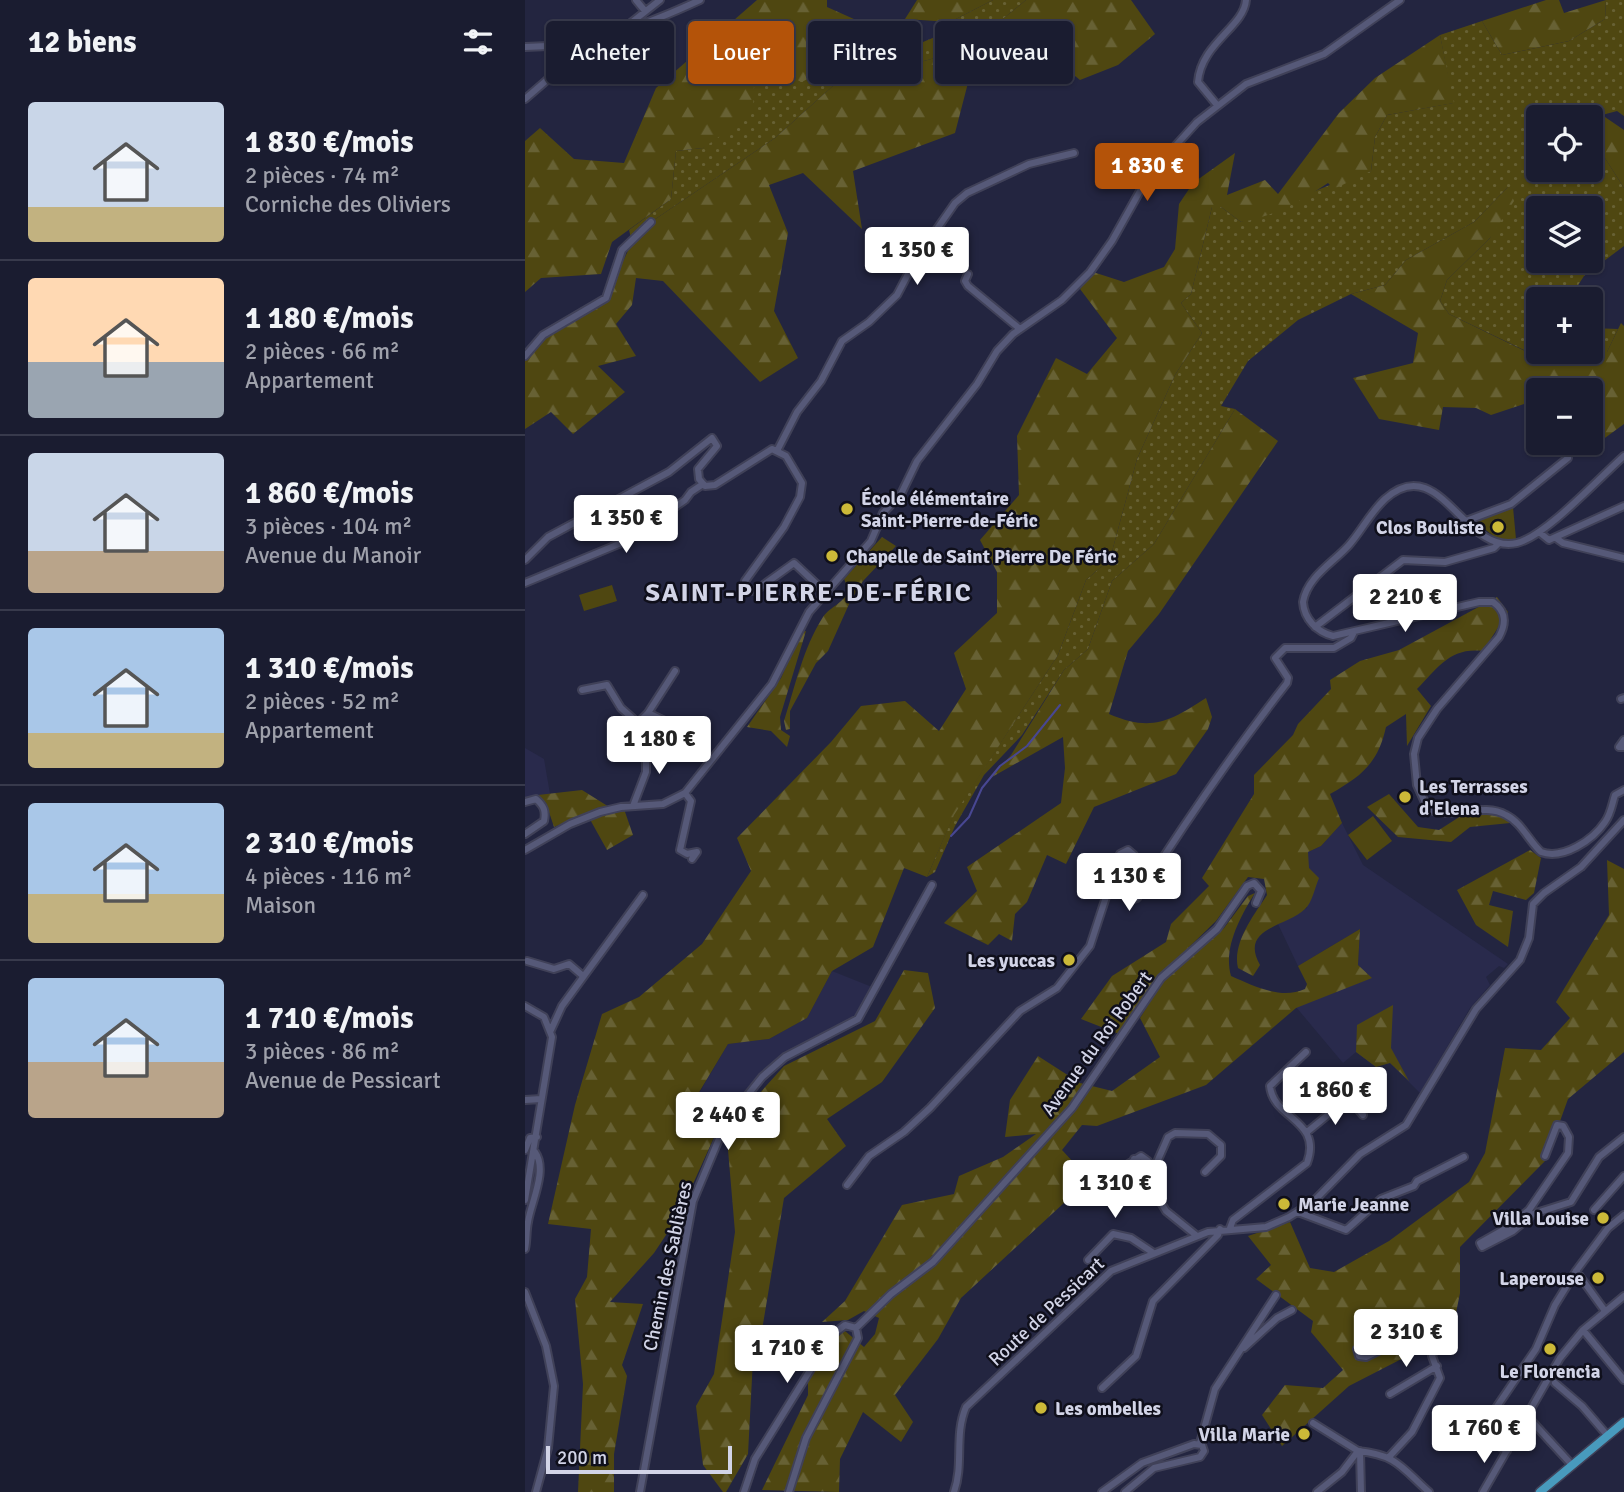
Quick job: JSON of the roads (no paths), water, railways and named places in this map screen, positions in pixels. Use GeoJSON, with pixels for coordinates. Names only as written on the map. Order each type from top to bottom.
{"type":"FeatureCollection","features":[{"type":"Feature","properties":{"kind":"main road"},"geometry":{"type":"LineString","coordinates":[[1540,1492],[1624,1422]]}},
{"type":"Feature","properties":{"kind":"street"},"geometry":{"type":"LineString","coordinates":[[636,0],[645,11]]}},
{"type":"Feature","properties":{"kind":"street"},"geometry":{"type":"LineString","coordinates":[[633,21],[660,0]]}},
{"type":"Feature","properties":{"kind":"street"},"geometry":{"type":"LineString","coordinates":[[650,21],[700,0]]}},
{"type":"Feature","properties":{"kind":"street"},"geometry":{"type":"LineString","coordinates":[[1217,105],[1198,82],[1198,75],[1210,49],[1245,9],[1246,0]]}},
{"type":"Feature","properties":{"kind":"street"},"geometry":{"type":"LineString","coordinates":[[525,850],[570,824],[616,808],[663,804],[685,793],[772,684],[801,625],[824,593],[869,544],[883,513],[901,494],[917,461],[977,384],[997,351],[1020,329],[1062,300],[1090,272],[1112,241],[1149,175],[1217,105],[1253,81],[1324,54],[1400,0]]}},
{"type":"Feature","properties":{"kind":"street"},"geometry":{"type":"LineString","coordinates":[[525,47],[546,46]]}},
{"type":"Feature","properties":{"kind":"street"},"geometry":{"type":"LineString","coordinates":[[525,99],[546,81]]}},
{"type":"Feature","properties":{"kind":"street"},"geometry":{"type":"LineString","coordinates":[[778,449],[797,412],[821,381],[842,341],[869,322],[897,296],[916,259],[955,203],[967,193],[1029,164],[1074,153]]}},
{"type":"Feature","properties":{"kind":"street"},"geometry":{"type":"LineString","coordinates":[[525,356],[544,335],[606,298],[622,250],[651,222]]}},
{"type":"Feature","properties":{"kind":"street"},"geometry":{"type":"LineString","coordinates":[[968,274],[965,281],[968,286],[1020,329]]}},
{"type":"Feature","properties":{"kind":"street"},"geometry":{"type":"LineString","coordinates":[[525,560],[548,537],[669,472],[712,438],[717,443],[716,449],[698,469],[703,484]]}},
{"type":"Feature","properties":{"kind":"street"},"geometry":{"type":"LineString","coordinates":[[778,449],[789,459],[799,476],[800,497],[780,533],[745,581],[745,587],[749,592],[755,591],[794,563],[824,593]]}},
{"type":"Feature","properties":{"kind":"street"},"geometry":{"type":"LineString","coordinates":[[525,583],[626,541],[685,500],[703,484],[712,486],[766,451],[778,449]]}},
{"type":"Feature","properties":{"kind":"street"},"geometry":{"type":"LineString","coordinates":[[1624,456],[1539,532],[1516,543],[1499,543],[1466,521],[1434,492],[1423,486],[1412,486],[1390,495],[1306,590],[1303,608],[1315,627],[1333,636],[1479,602],[1493,602],[1503,611],[1504,624],[1499,637],[1437,709],[1418,738],[1414,754],[1417,785],[1428,809],[1440,813],[1492,811],[1505,814],[1541,852],[1559,854],[1578,845],[1601,827],[1615,795],[1624,790]]}},
{"type":"Feature","properties":{"kind":"street"},"geometry":{"type":"LineString","coordinates":[[1466,521],[1511,503],[1568,458]]}},
{"type":"Feature","properties":{"kind":"street"},"geometry":{"type":"LineString","coordinates":[[1539,532],[1547,540],[1556,538],[1624,506]]}},
{"type":"Feature","properties":{"kind":"street"},"geometry":{"type":"LineString","coordinates":[[1556,538],[1563,543],[1624,558]]}},
{"type":"Feature","properties":{"kind":"street"},"geometry":{"type":"LineString","coordinates":[[1315,627],[1403,560],[1445,562],[1494,548],[1499,543]]}},
{"type":"Feature","properties":{"kind":"street"},"geometry":{"type":"LineString","coordinates":[[847,1185],[869,1156],[904,1132],[930,1108],[1020,1011],[1049,996],[1082,960],[1090,946],[1124,851],[1128,850],[1134,855],[1125,895],[1130,900],[1137,898],[1175,843],[1206,790],[1287,684],[1288,678],[1275,658],[1278,652],[1285,648],[1334,648],[1351,638],[1354,632]]}},
{"type":"Feature","properties":{"kind":"street"},"geometry":{"type":"LineString","coordinates":[[638,723],[648,713],[675,670]]}},
{"type":"Feature","properties":{"kind":"street"},"geometry":{"type":"LineString","coordinates":[[582,690],[607,685],[621,708],[638,723],[646,752],[646,772],[633,806]]}},
{"type":"Feature","properties":{"kind":"street"},"geometry":{"type":"LineString","coordinates":[[648,713],[667,722],[679,734],[677,744],[663,756]]}},
{"type":"Feature","properties":{"kind":"street"},"geometry":{"type":"LineString","coordinates":[[1624,740],[1619,747],[1624,747]]}},
{"type":"Feature","properties":{"kind":"street"},"geometry":{"type":"LineString","coordinates":[[685,793],[691,801],[680,850],[687,854],[697,852],[692,859]]}},
{"type":"Feature","properties":{"kind":"street"},"geometry":{"type":"LineString","coordinates":[[525,802],[536,799],[542,804],[545,814],[544,821],[525,834]]}},
{"type":"Feature","properties":{"kind":"street","name":"Route de Pessicart"},"geometry":{"type":"LineString","coordinates":[[954,1492],[960,1467],[960,1427],[967,1407],[1101,1279],[1120,1265],[1197,1236],[1220,1229],[1272,1225],[1298,1212],[1321,1195],[1355,1158],[1410,1121],[1476,1009],[1520,960],[1529,938],[1533,904],[1581,867],[1624,820]]}},
{"type":"Feature","properties":{"kind":"street","name":"Avenue du Roi Robert"},"geometry":{"type":"LineString","coordinates":[[856,1328],[891,1294],[933,1262],[1072,1108],[1161,978],[1217,929],[1247,886],[1254,883],[1261,891],[1256,903]]}},
{"type":"Feature","properties":{"kind":"street","name":"Chemin des Sablières"},"geometry":{"type":"LineString","coordinates":[[641,1492],[693,1201],[726,1122],[762,1077],[785,1057],[858,1019],[932,885]]}},
{"type":"Feature","properties":{"kind":"street"},"geometry":{"type":"LineString","coordinates":[[525,1200],[535,1152],[551,1030],[562,1006],[643,895]]}},
{"type":"Feature","properties":{"kind":"street"},"geometry":{"type":"LineString","coordinates":[[527,961],[554,970],[569,964],[583,976]]}},
{"type":"Feature","properties":{"kind":"street"},"geometry":{"type":"LineString","coordinates":[[525,1006],[544,1017],[551,1030]]}},
{"type":"Feature","properties":{"kind":"street"},"geometry":{"type":"LineString","coordinates":[[1230,1228],[1233,1220],[1307,1163],[1311,1141],[1307,1132],[1273,1097],[1270,1086],[1306,1052]]}},
{"type":"Feature","properties":{"kind":"street"},"geometry":{"type":"LineString","coordinates":[[525,1100],[541,1100]]}},
{"type":"Feature","properties":{"kind":"street"},"geometry":{"type":"LineString","coordinates":[[1307,1132],[1346,1100],[1350,1100],[1363,1115]]}},
{"type":"Feature","properties":{"kind":"street"},"geometry":{"type":"LineString","coordinates":[[1545,1156],[1557,1125],[1563,1126],[1570,1137],[1568,1153],[1529,1210],[1510,1226],[1481,1243],[1482,1247],[1513,1231],[1533,1214],[1571,1202],[1599,1157],[1624,1137]]}},
{"type":"Feature","properties":{"kind":"street"},"geometry":{"type":"LineString","coordinates":[[1152,1174],[1168,1137],[1175,1133],[1208,1134],[1221,1145],[1221,1156],[1205,1172]]}},
{"type":"Feature","properties":{"kind":"street"},"geometry":{"type":"LineString","coordinates":[[525,1150],[530,1138],[537,1137]]}},
{"type":"Feature","properties":{"kind":"street"},"geometry":{"type":"LineString","coordinates":[[525,1249],[527,1223],[537,1185],[539,1158],[535,1152]]}},
{"type":"Feature","properties":{"kind":"street"},"geometry":{"type":"LineString","coordinates":[[1111,1175],[1134,1158],[1141,1157],[1148,1161],[1152,1188],[1159,1201],[1166,1211],[1195,1231],[1197,1236]]}},
{"type":"Feature","properties":{"kind":"street"},"geometry":{"type":"LineString","coordinates":[[1298,1212],[1346,1230],[1381,1199],[1414,1186],[1417,1181],[1464,1157]]}},
{"type":"Feature","properties":{"kind":"street"},"geometry":{"type":"LineString","coordinates":[[1134,1158],[1141,1184]]}},
{"type":"Feature","properties":{"kind":"street"},"geometry":{"type":"LineString","coordinates":[[1594,1210],[1624,1176]]}},
{"type":"Feature","properties":{"kind":"street"},"geometry":{"type":"LineString","coordinates":[[1507,1451],[1487,1439],[1483,1427],[1536,1349],[1576,1271],[1608,1228],[1624,1215]]}},
{"type":"Feature","properties":{"kind":"street"},"geometry":{"type":"LineString","coordinates":[[1102,1388],[1136,1356],[1153,1301],[1218,1235],[1220,1229]]}},
{"type":"Feature","properties":{"kind":"street"},"geometry":{"type":"LineString","coordinates":[[1088,1260],[1113,1234],[1132,1238],[1152,1252]]}},
{"type":"Feature","properties":{"kind":"street"},"geometry":{"type":"LineString","coordinates":[[1576,1271],[1605,1311]]}},
{"type":"Feature","properties":{"kind":"street"},"geometry":{"type":"LineString","coordinates":[[525,1292],[546,1346],[554,1385],[548,1448],[537,1492]]}},
{"type":"Feature","properties":{"kind":"street"},"geometry":{"type":"LineString","coordinates":[[1125,1492],[1154,1468],[1200,1457],[1205,1451],[1200,1443],[1215,1390],[1276,1295]]}},
{"type":"Feature","properties":{"kind":"street"},"geometry":{"type":"LineString","coordinates":[[1483,1492],[1560,1358],[1583,1330],[1624,1296]]}},
{"type":"Feature","properties":{"kind":"street"},"geometry":{"type":"LineString","coordinates":[[1240,1351],[1277,1318],[1292,1310]]}},
{"type":"Feature","properties":{"kind":"street"},"geometry":{"type":"LineString","coordinates":[[1385,1333],[1357,1349],[1359,1356],[1366,1357],[1435,1323],[1441,1323],[1445,1333],[1431,1356],[1440,1378],[1416,1425],[1389,1457]]}},
{"type":"Feature","properties":{"kind":"street"},"geometry":{"type":"LineString","coordinates":[[744,1492],[755,1459],[832,1335],[845,1325],[856,1328],[858,1338],[806,1438],[789,1492]]}},
{"type":"Feature","properties":{"kind":"street"},"geometry":{"type":"LineString","coordinates":[[1583,1330],[1624,1380]]}},
{"type":"Feature","properties":{"kind":"street"},"geometry":{"type":"LineString","coordinates":[[1390,1394],[1437,1366]]}},
{"type":"Feature","properties":{"kind":"street"},"geometry":{"type":"LineString","coordinates":[[1555,1383],[1582,1406],[1607,1435]]}},
{"type":"Feature","properties":{"kind":"street"},"geometry":{"type":"LineString","coordinates":[[1527,1416],[1572,1465]]}},
{"type":"Feature","properties":{"kind":"street"},"geometry":{"type":"LineString","coordinates":[[1313,1423],[1359,1451],[1389,1457],[1429,1492]]}},
{"type":"Feature","properties":{"kind":"street"},"geometry":{"type":"LineString","coordinates":[[1102,1492],[1142,1463],[1200,1443]]}},
{"type":"Feature","properties":{"kind":"street"},"geometry":{"type":"LineString","coordinates":[[1317,1492],[1342,1472],[1359,1451]]}},
{"type":"Feature","properties":{"kind":"street"},"geometry":{"type":"LineString","coordinates":[[1359,1451],[1361,1492]]}},
{"type":"Feature","properties":{"kind":"waterway"},"geometry":{"type":"LineString","coordinates":[[951,836],[969,817],[982,788],[1000,766],[1027,746],[1060,705]]}},
{"type":"Feature","properties":{"kind":"place","name":"École élémentaire Saint-Pierre-de-Féric"},"geometry":{"type":"Point","coordinates":[847,509]}},
{"type":"Feature","properties":{"kind":"place","name":"Clos Bouliste"},"geometry":{"type":"Point","coordinates":[1498,527]}},
{"type":"Feature","properties":{"kind":"place","name":"Chapelle de Saint Pierre De Féric"},"geometry":{"type":"Point","coordinates":[832,556]}},
{"type":"Feature","properties":{"kind":"place","name":"Les Terrasses d'Elena"},"geometry":{"type":"Point","coordinates":[1405,797]}},
{"type":"Feature","properties":{"kind":"place","name":"Les yuccas"},"geometry":{"type":"Point","coordinates":[1069,960]}},
{"type":"Feature","properties":{"kind":"place","name":"Marie Jeanne"},"geometry":{"type":"Point","coordinates":[1284,1204]}},
{"type":"Feature","properties":{"kind":"place","name":"Villa Louise"},"geometry":{"type":"Point","coordinates":[1603,1218]}},
{"type":"Feature","properties":{"kind":"place","name":"Laperouse"},"geometry":{"type":"Point","coordinates":[1598,1278]}},
{"type":"Feature","properties":{"kind":"place","name":"Le Florencia"},"geometry":{"type":"Point","coordinates":[1550,1349]}},
{"type":"Feature","properties":{"kind":"place","name":"Les ombelles"},"geometry":{"type":"Point","coordinates":[1041,1408]}},
{"type":"Feature","properties":{"kind":"place","name":"Villa Marie"},"geometry":{"type":"Point","coordinates":[1304,1434]}},
{"type":"Feature","properties":{"kind":"district","name":"SAINT-PIERRE-DE-FÉRIC"},"geometry":{"type":"Point","coordinates":[809,592]}}]}
